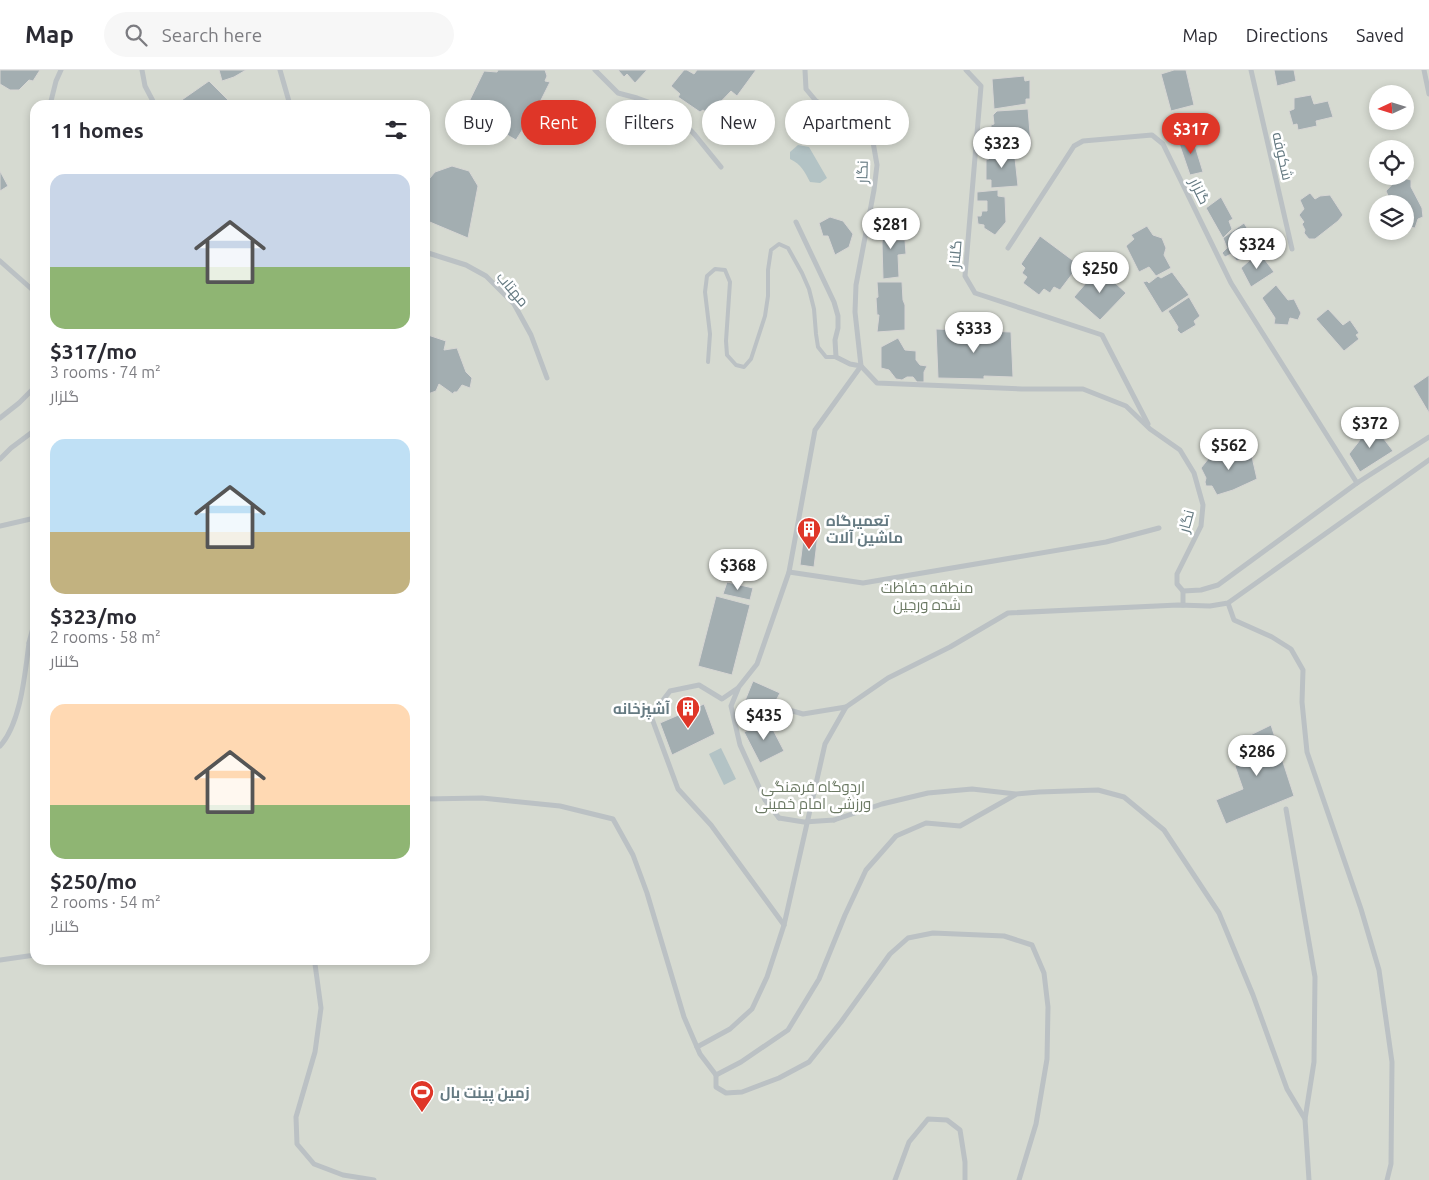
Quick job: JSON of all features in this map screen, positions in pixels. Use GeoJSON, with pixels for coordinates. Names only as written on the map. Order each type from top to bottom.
{"type":"FeatureCollection","features":[{"type":"Feature","properties":{"kind":"street"},"geometry":{"type":"LineString","coordinates":[[51,100],[61,70]]}},
{"type":"Feature","properties":{"kind":"street"},"geometry":{"type":"LineString","coordinates":[[142,70],[145,86],[152,100]]}},
{"type":"Feature","properties":{"kind":"street"},"geometry":{"type":"LineString","coordinates":[[280,70],[289,100]]}},
{"type":"Feature","properties":{"kind":"street"},"geometry":{"type":"LineString","coordinates":[[595,70],[618,93],[665,108],[681,120],[696,134],[720,167]]}},
{"type":"Feature","properties":{"kind":"street","name":"نگار"},"geometry":{"type":"LineString","coordinates":[[804,70],[806,89],[816,101],[836,113],[873,142],[877,165],[856,284],[855,312],[861,366],[876,383],[1022,389],[1083,389],[1126,406],[1150,429],[1180,450],[1194,473],[1203,505],[1201,526],[1177,574],[1177,584],[1183,591],[1183,605]]}},
{"type":"Feature","properties":{"kind":"street","name":"گلنار"},"geometry":{"type":"LineString","coordinates":[[966,70],[981,86],[965,276],[975,294],[1102,335],[1150,429]]}},
{"type":"Feature","properties":{"kind":"street","name":"شکوفه"},"geometry":{"type":"LineString","coordinates":[[1251,70],[1292,248]]}},
{"type":"Feature","properties":{"kind":"street"},"geometry":{"type":"LineString","coordinates":[[1424,70],[1429,94]]}},
{"type":"Feature","properties":{"kind":"street","name":"گلزار"},"geometry":{"type":"LineString","coordinates":[[1008,248],[1074,146],[1083,141],[1152,135],[1163,144],[1231,283],[1357,483]]}},
{"type":"Feature","properties":{"kind":"street"},"geometry":{"type":"LineString","coordinates":[[796,222],[834,302],[838,316],[835,340],[836,357]]}},
{"type":"Feature","properties":{"kind":"street","name":"مهتاب"},"geometry":{"type":"LineString","coordinates":[[430,254],[466,265],[486,276],[514,304],[531,335],[548,378]]}},
{"type":"Feature","properties":{"kind":"street"},"geometry":{"type":"LineString","coordinates":[[0,261],[30,288]]}},
{"type":"Feature","properties":{"kind":"street","name":"نگار"},"geometry":{"type":"LineString","coordinates":[[836,357],[850,364],[861,366]]}},
{"type":"Feature","properties":{"kind":"street"},"geometry":{"type":"LineString","coordinates":[[784,925],[710,824],[678,789],[651,716],[670,691],[699,685],[722,700],[738,688],[757,664],[790,572],[815,430],[861,366]]}},
{"type":"Feature","properties":{"kind":"street"},"geometry":{"type":"LineString","coordinates":[[0,418],[30,392]]}},
{"type":"Feature","properties":{"kind":"street"},"geometry":{"type":"LineString","coordinates":[[0,459],[30,434]]}},
{"type":"Feature","properties":{"kind":"street"},"geometry":{"type":"LineString","coordinates":[[1183,591],[1201,590],[1218,585],[1357,483],[1429,437]]}},
{"type":"Feature","properties":{"kind":"street"},"geometry":{"type":"LineString","coordinates":[[782,708],[803,714],[846,707],[888,678],[950,647],[1008,613],[1183,605],[1210,606],[1228,603],[1429,460]]}},
{"type":"Feature","properties":{"kind":"street"},"geometry":{"type":"LineString","coordinates":[[0,526],[30,519]]}},
{"type":"Feature","properties":{"kind":"street"},"geometry":{"type":"LineString","coordinates":[[790,572],[863,583],[1106,542],[1159,528]]}},
{"type":"Feature","properties":{"kind":"street"},"geometry":{"type":"LineString","coordinates":[[1228,603],[1234,620],[1272,637],[1290,649],[1303,670],[1302,702],[1307,752],[1350,876],[1379,970],[1392,1062],[1391,1164],[1387,1180]]}},
{"type":"Feature","properties":{"kind":"street"},"geometry":{"type":"LineString","coordinates":[[0,746],[14,720],[24,687],[30,639]]}},
{"type":"Feature","properties":{"kind":"street"},"geometry":{"type":"LineString","coordinates":[[738,688],[732,706],[740,745],[765,800],[779,818],[804,822],[834,820],[882,804],[928,793],[972,789],[1016,794],[1098,790],[1124,797],[1164,830],[1219,913],[1287,1089],[1304,1119]]}},
{"type":"Feature","properties":{"kind":"street"},"geometry":{"type":"LineString","coordinates":[[697,1047],[730,1029],[752,1009],[767,977],[784,925],[825,744],[846,707]]}},
{"type":"Feature","properties":{"kind":"street"},"geometry":{"type":"LineString","coordinates":[[716,1075],[741,1062],[788,1030],[818,978],[866,870],[896,836],[926,823],[960,826],[1016,794]]}},
{"type":"Feature","properties":{"kind":"street"},"geometry":{"type":"LineString","coordinates":[[430,799],[482,798],[560,806],[612,819],[633,855],[647,893],[684,1017],[700,1054],[716,1075],[716,1087],[726,1093],[742,1092],[779,1078],[809,1062],[841,1022],[890,954],[908,938],[934,932],[995,935],[1032,945],[1044,973],[1048,1007],[1047,1060],[1036,1124],[1019,1180]]}},
{"type":"Feature","properties":{"kind":"street"},"geometry":{"type":"LineString","coordinates":[[1286,809],[1315,977],[1314,1062],[1304,1119],[1309,1180]]}},
{"type":"Feature","properties":{"kind":"street"},"geometry":{"type":"LineString","coordinates":[[0,960],[30,955]]}},
{"type":"Feature","properties":{"kind":"street"},"geometry":{"type":"LineString","coordinates":[[315,965],[321,1008],[315,1052],[296,1116],[297,1144],[314,1164],[342,1177],[374,1180]]}},
{"type":"Feature","properties":{"kind":"street"},"geometry":{"type":"LineString","coordinates":[[895,1180],[909,1142],[928,1119],[947,1120],[960,1130],[965,1162],[965,1180]]}},
{"type":"Feature","properties":{"kind":"lane"},"geometry":{"type":"LineString","coordinates":[[708,362],[710,334],[705,292],[708,276],[716,269],[725,270],[730,282],[726,341],[727,355],[736,365],[744,367],[751,359],[765,316],[771,250],[779,244],[788,248],[809,289],[814,309],[818,347],[826,356],[836,357]]}},
{"type":"Feature","properties":{"kind":"green space","name":"منطقه حفاظت شده ورجین"},"geometry":{"type":"Polygon","coordinates":[[[0,70],[1429,70],[1429,1180],[0,1180],[0,70]]]}},
{"type":"Feature","properties":{"kind":"shaded area"},"geometry":{"type":"Polygon","coordinates":[[[798,145],[809,147],[827,178],[820,183],[810,182],[800,166],[790,159],[790,152],[798,145]]]}},
{"type":"Feature","properties":{"kind":"shaded area"},"geometry":{"type":"Polygon","coordinates":[[[721,748],[736,779],[724,785],[709,754],[721,748]]]}},
{"type":"Feature","properties":{"kind":"building"},"geometry":{"type":"Polygon","coordinates":[[[0,70],[40,70],[33,81],[29,80],[19,90],[10,90],[0,84],[0,70]]]}},
{"type":"Feature","properties":{"kind":"building"},"geometry":{"type":"Polygon","coordinates":[[[219,70],[246,70],[222,81],[219,70]]]}},
{"type":"Feature","properties":{"kind":"building"},"geometry":{"type":"Polygon","coordinates":[[[498,70],[545,70],[547,76],[545,81],[550,82],[541,100],[521,100],[521,132],[516,140],[511,137],[511,100],[470,100],[484,71],[497,72],[498,70]]]}},
{"type":"Feature","properties":{"kind":"building"},"geometry":{"type":"Polygon","coordinates":[[[618,70],[647,70],[635,83],[627,74],[624,77],[618,70]]]}},
{"type":"Feature","properties":{"kind":"building"},"geometry":{"type":"Polygon","coordinates":[[[684,70],[694,74],[697,70],[756,70],[737,96],[731,91],[722,100],[702,100],[702,111],[700,112],[692,107],[692,100],[682,100],[678,97],[680,94],[671,86],[684,70]]]}},
{"type":"Feature","properties":{"kind":"building"},"geometry":{"type":"Polygon","coordinates":[[[1174,70],[1186,70],[1194,105],[1171,111],[1161,74],[1174,70]]]}},
{"type":"Feature","properties":{"kind":"building"},"geometry":{"type":"Polygon","coordinates":[[[1274,70],[1294,70],[1296,81],[1277,86],[1274,70]]]}},
{"type":"Feature","properties":{"kind":"building"},"geometry":{"type":"Polygon","coordinates":[[[1024,76],[1025,81],[1030,80],[1030,99],[1026,99],[1026,104],[994,109],[992,79],[1024,76]]]}},
{"type":"Feature","properties":{"kind":"building"},"geometry":{"type":"Polygon","coordinates":[[[209,81],[228,100],[182,100],[209,81]]]}},
{"type":"Feature","properties":{"kind":"building"},"geometry":{"type":"Polygon","coordinates":[[[1311,95],[1314,104],[1328,101],[1333,117],[1316,121],[1317,126],[1298,130],[1297,124],[1293,125],[1289,111],[1294,109],[1294,98],[1311,95]]]}},
{"type":"Feature","properties":{"kind":"building"},"geometry":{"type":"Polygon","coordinates":[[[1028,109],[1031,145],[998,147],[995,143],[995,134],[991,134],[991,125],[994,124],[993,115],[997,111],[1028,109]]]}},
{"type":"Feature","properties":{"kind":"building"},"geometry":{"type":"Polygon","coordinates":[[[1192,136],[1203,172],[1190,175],[1178,140],[1192,136]]]}},
{"type":"Feature","properties":{"kind":"building"},"geometry":{"type":"Polygon","coordinates":[[[1013,150],[1018,186],[991,188],[991,180],[986,180],[986,160],[989,159],[989,152],[1013,150]]]}},
{"type":"Feature","properties":{"kind":"building"},"geometry":{"type":"Polygon","coordinates":[[[452,166],[469,171],[478,186],[468,238],[430,222],[430,178],[435,172],[452,166]]]}},
{"type":"Feature","properties":{"kind":"building"},"geometry":{"type":"Polygon","coordinates":[[[0,171],[8,186],[0,191],[0,171]]]}},
{"type":"Feature","properties":{"kind":"building"},"geometry":{"type":"Polygon","coordinates":[[[1392,185],[1411,185],[1422,208],[1423,217],[1418,219],[1415,228],[1414,195],[1388,195],[1386,191],[1392,185]]]}},
{"type":"Feature","properties":{"kind":"building"},"geometry":{"type":"Polygon","coordinates":[[[998,190],[998,196],[1005,197],[1006,222],[995,235],[984,228],[984,225],[978,224],[977,216],[981,216],[982,211],[987,211],[987,201],[977,201],[977,192],[998,190]]]}},
{"type":"Feature","properties":{"kind":"building"},"geometry":{"type":"Polygon","coordinates":[[[1310,193],[1315,199],[1320,196],[1330,195],[1343,215],[1315,239],[1309,239],[1304,233],[1305,230],[1302,224],[1304,222],[1299,215],[1304,209],[1300,200],[1310,193]]]}},
{"type":"Feature","properties":{"kind":"building"},"geometry":{"type":"Polygon","coordinates":[[[1221,197],[1233,219],[1229,221],[1232,229],[1223,238],[1206,208],[1221,197]]]}},
{"type":"Feature","properties":{"kind":"building"},"geometry":{"type":"Polygon","coordinates":[[[830,217],[843,221],[853,234],[849,247],[835,255],[828,236],[823,236],[819,223],[830,217]]]}},
{"type":"Feature","properties":{"kind":"building"},"geometry":{"type":"Polygon","coordinates":[[[885,219],[896,220],[894,240],[905,240],[906,254],[898,255],[899,277],[883,279],[882,243],[885,219]]]}},
{"type":"Feature","properties":{"kind":"building"},"geometry":{"type":"Polygon","coordinates":[[[1244,223],[1258,246],[1237,261],[1231,254],[1225,257],[1222,253],[1227,248],[1223,238],[1244,223]]]}},
{"type":"Feature","properties":{"kind":"building"},"geometry":{"type":"Polygon","coordinates":[[[1147,226],[1153,235],[1162,238],[1166,248],[1164,255],[1171,268],[1156,276],[1149,267],[1139,272],[1126,246],[1134,239],[1131,235],[1147,226]]]}},
{"type":"Feature","properties":{"kind":"building"},"geometry":{"type":"Polygon","coordinates":[[[1040,236],[1079,265],[1060,290],[1054,287],[1050,293],[1044,289],[1039,295],[1023,283],[1027,277],[1022,273],[1025,268],[1021,264],[1040,236]]]}},
{"type":"Feature","properties":{"kind":"building"},"geometry":{"type":"Polygon","coordinates":[[[1259,252],[1274,272],[1251,287],[1241,268],[1259,252]]]}},
{"type":"Feature","properties":{"kind":"building"},"geometry":{"type":"Polygon","coordinates":[[[1099,268],[1126,293],[1100,320],[1074,297],[1099,268]]]}},
{"type":"Feature","properties":{"kind":"building"},"geometry":{"type":"Polygon","coordinates":[[[1172,272],[1189,295],[1162,313],[1143,282],[1147,281],[1149,283],[1158,276],[1161,278],[1172,272]]]}},
{"type":"Feature","properties":{"kind":"building"},"geometry":{"type":"Polygon","coordinates":[[[877,282],[902,282],[905,305],[905,330],[877,332],[879,315],[877,315],[877,282]]]}},
{"type":"Feature","properties":{"kind":"building"},"geometry":{"type":"Polygon","coordinates":[[[1276,285],[1288,300],[1294,299],[1301,313],[1298,320],[1290,318],[1288,325],[1274,324],[1275,318],[1262,298],[1276,285]]]}},
{"type":"Feature","properties":{"kind":"building"},"geometry":{"type":"Polygon","coordinates":[[[1189,297],[1200,316],[1194,321],[1196,325],[1181,334],[1177,330],[1178,327],[1168,311],[1189,297]]]}},
{"type":"Feature","properties":{"kind":"building"},"geometry":{"type":"Polygon","coordinates":[[[1328,309],[1343,325],[1350,320],[1359,333],[1356,335],[1359,339],[1344,351],[1316,319],[1328,309]]]}},
{"type":"Feature","properties":{"kind":"building"},"geometry":{"type":"Polygon","coordinates":[[[936,329],[1011,332],[1013,377],[984,376],[984,379],[938,378],[936,329]]]}},
{"type":"Feature","properties":{"kind":"building"},"geometry":{"type":"Polygon","coordinates":[[[430,336],[446,341],[444,350],[457,348],[466,372],[472,378],[470,388],[462,385],[453,394],[439,384],[436,391],[430,393],[430,336]]]}},
{"type":"Feature","properties":{"kind":"building"},"geometry":{"type":"Polygon","coordinates":[[[898,338],[905,350],[916,351],[916,360],[920,365],[927,366],[924,372],[924,382],[917,382],[913,377],[907,377],[902,380],[896,379],[889,370],[881,368],[881,347],[898,338]]]}},
{"type":"Feature","properties":{"kind":"building"},"geometry":{"type":"Polygon","coordinates":[[[1429,375],[1429,413],[1413,386],[1429,375]]]}},
{"type":"Feature","properties":{"kind":"building"},"geometry":{"type":"Polygon","coordinates":[[[1374,426],[1393,451],[1360,472],[1349,454],[1360,440],[1360,435],[1374,426]]]}},
{"type":"Feature","properties":{"kind":"building"},"geometry":{"type":"Polygon","coordinates":[[[1250,448],[1257,479],[1217,495],[1212,486],[1206,486],[1206,478],[1201,468],[1209,458],[1219,450],[1237,453],[1250,448]]]}},
{"type":"Feature","properties":{"kind":"building","name":"تعمیرگاه ماشین آلات"},"geometry":{"type":"Polygon","coordinates":[[[804,533],[818,534],[814,567],[800,565],[804,533]]]}},
{"type":"Feature","properties":{"kind":"building"},"geometry":{"type":"Polygon","coordinates":[[[727,582],[753,588],[750,600],[723,594],[727,582]]]}},
{"type":"Feature","properties":{"kind":"building"},"geometry":{"type":"Polygon","coordinates":[[[716,596],[750,605],[732,675],[698,666],[716,596]]]}},
{"type":"Feature","properties":{"kind":"building"},"geometry":{"type":"Polygon","coordinates":[[[753,681],[780,693],[768,716],[742,708],[753,681]]]}},
{"type":"Feature","properties":{"kind":"building","name":"آشپزخانه"},"geometry":{"type":"Polygon","coordinates":[[[704,704],[715,734],[672,755],[660,723],[704,704]]]}},
{"type":"Feature","properties":{"kind":"building"},"geometry":{"type":"Polygon","coordinates":[[[768,720],[784,751],[760,763],[744,732],[768,720]]]}},
{"type":"Feature","properties":{"kind":"building"},"geometry":{"type":"Polygon","coordinates":[[[1271,725],[1294,796],[1226,824],[1216,800],[1243,789],[1235,766],[1239,764],[1234,743],[1271,725]]]}},
{"type":"Feature","properties":{"kind":"place","name":"تعمیرگاه ماشین آلات"},"geometry":{"type":"Point","coordinates":[809,550]}},
{"type":"Feature","properties":{"kind":"place","name":"آشپزخانه"},"geometry":{"type":"Point","coordinates":[688,729]}},
{"type":"Feature","properties":{"kind":"place","name":"زمین پینت بال"},"geometry":{"type":"Point","coordinates":[422,1113]}},
{"type":"Feature","properties":{"kind":"park label","name":"اردوگاه فرهنگی ورزشی امام خمینی"},"geometry":{"type":"Point","coordinates":[813,794]}}]}
